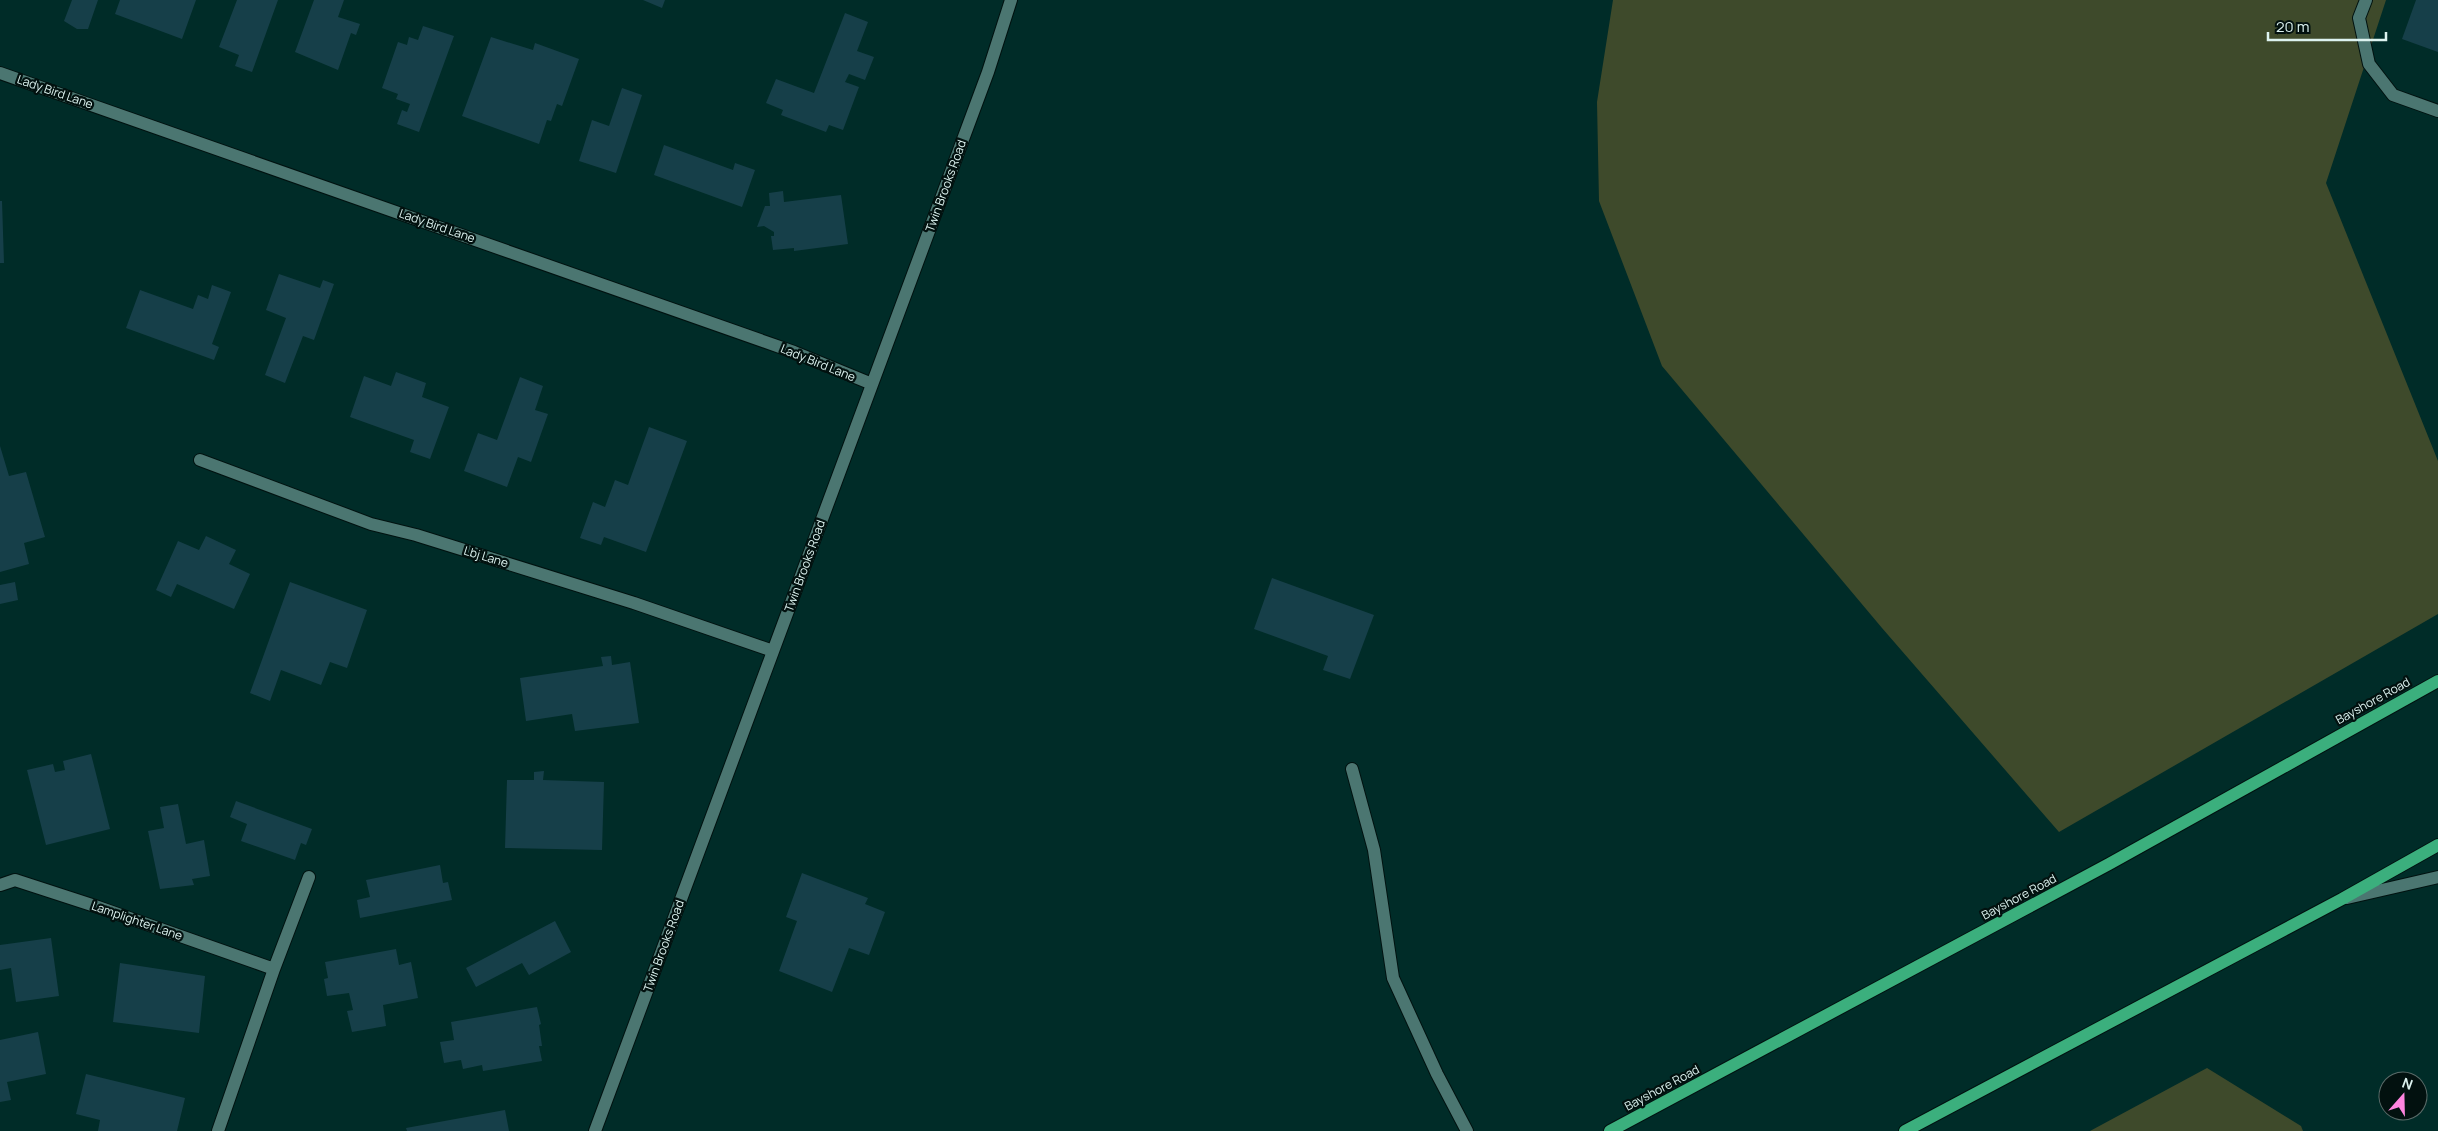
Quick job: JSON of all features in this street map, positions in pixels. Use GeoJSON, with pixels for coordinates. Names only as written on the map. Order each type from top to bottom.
{"type":"FeatureCollection","features":[{"type":"Feature","properties":{"kind":"main road","name":"Bayshore Road"},"geometry":{"type":"LineString","coordinates":[[1610,1131],[2109,864],[2438,681]]}},
{"type":"Feature","properties":{"kind":"main road"},"geometry":{"type":"LineString","coordinates":[[1905,1131],[2342,899],[2438,845]]}},
{"type":"Feature","properties":{"kind":"street","name":"Twin Brooks Road"},"geometry":{"type":"LineString","coordinates":[[595,1131],[988,72],[1011,0]]}},
{"type":"Feature","properties":{"kind":"street"},"geometry":{"type":"LineString","coordinates":[[2366,0],[2360,18],[2369,64],[2393,95],[2438,111]]}},
{"type":"Feature","properties":{"kind":"street","name":"Lady Bird Lane"},"geometry":{"type":"LineString","coordinates":[[0,73],[794,352],[872,384]]}},
{"type":"Feature","properties":{"kind":"street","name":"Lbj Lane"},"geometry":{"type":"LineString","coordinates":[[200,460],[371,524],[416,535],[634,603],[773,651]]}},
{"type":"Feature","properties":{"kind":"street"},"geometry":{"type":"LineString","coordinates":[[1352,769],[1374,850],[1393,978],[1437,1074],[1467,1131]]}},
{"type":"Feature","properties":{"kind":"street"},"geometry":{"type":"LineString","coordinates":[[218,1131],[274,969],[309,877]]}},
{"type":"Feature","properties":{"kind":"street"},"geometry":{"type":"LineString","coordinates":[[2342,899],[2438,877]]}},
{"type":"Feature","properties":{"kind":"street","name":"Lamplighter Lane"},"geometry":{"type":"LineString","coordinates":[[0,885],[15,880],[274,969]]}},
{"type":"Feature","properties":{"kind":"green space"},"geometry":{"type":"Polygon","coordinates":[[[1613,0],[2386,0],[2326,183],[2438,461],[2438,614],[2059,832],[1882,628],[1662,366],[1599,201],[1597,102],[1613,0]]]}},
{"type":"Feature","properties":{"kind":"green space"},"geometry":{"type":"Polygon","coordinates":[[[2207,1068],[2301,1126],[2303,1131],[2090,1131],[2207,1068]]]}},
{"type":"Feature","properties":{"kind":"building"},"geometry":{"type":"Polygon","coordinates":[[[72,0],[98,0],[88,29],[77,29],[64,21],[72,0]]]}},
{"type":"Feature","properties":{"kind":"building"},"geometry":{"type":"Polygon","coordinates":[[[120,0],[196,0],[182,39],[115,14],[120,0]]]}},
{"type":"Feature","properties":{"kind":"building"},"geometry":{"type":"Polygon","coordinates":[[[237,0],[278,0],[252,72],[235,66],[239,55],[219,47],[237,0]]]}},
{"type":"Feature","properties":{"kind":"building"},"geometry":{"type":"Polygon","coordinates":[[[314,0],[344,0],[338,17],[360,24],[356,35],[351,33],[338,70],[295,52],[314,0]]]}},
{"type":"Feature","properties":{"kind":"building"},"geometry":{"type":"Polygon","coordinates":[[[643,0],[665,0],[662,8],[643,0]]]}},
{"type":"Feature","properties":{"kind":"building"},"geometry":{"type":"Polygon","coordinates":[[[2416,0],[2438,0],[2438,52],[2402,39],[2416,0]]]}},
{"type":"Feature","properties":{"kind":"building"},"geometry":{"type":"Polygon","coordinates":[[[845,13],[868,22],[857,51],[874,57],[865,80],[849,74],[845,82],[859,87],[843,130],[829,125],[826,132],[781,115],[783,110],[766,103],[776,79],[814,93],[845,13]]]}},
{"type":"Feature","properties":{"kind":"building"},"geometry":{"type":"Polygon","coordinates":[[[423,26],[454,36],[419,132],[397,124],[402,110],[407,112],[410,104],[396,99],[398,94],[382,88],[398,42],[407,45],[409,37],[418,40],[423,26]]]}},
{"type":"Feature","properties":{"kind":"building"},"geometry":{"type":"Polygon","coordinates":[[[491,37],[533,50],[535,43],[579,59],[562,106],[557,104],[551,121],[547,120],[539,144],[462,116],[491,37]]]}},
{"type":"Feature","properties":{"kind":"building"},"geometry":{"type":"Polygon","coordinates":[[[622,88],[642,95],[616,173],[579,161],[592,120],[609,126],[622,88]]]}},
{"type":"Feature","properties":{"kind":"building"},"geometry":{"type":"Polygon","coordinates":[[[664,145],[733,170],[735,163],[755,170],[742,207],[654,175],[664,145]]]}},
{"type":"Feature","properties":{"kind":"building"},"geometry":{"type":"Polygon","coordinates":[[[783,191],[784,202],[841,195],[848,244],[794,251],[794,248],[773,250],[771,236],[774,236],[774,232],[764,226],[757,227],[765,206],[770,206],[769,193],[783,191]]]}},
{"type":"Feature","properties":{"kind":"building"},"geometry":{"type":"Polygon","coordinates":[[[0,201],[2,201],[4,263],[0,263],[0,201]]]}},
{"type":"Feature","properties":{"kind":"building"},"geometry":{"type":"Polygon","coordinates":[[[279,274],[320,288],[323,280],[334,284],[314,340],[303,336],[285,383],[265,375],[286,318],[266,310],[279,274]]]}},
{"type":"Feature","properties":{"kind":"building"},"geometry":{"type":"Polygon","coordinates":[[[212,285],[231,292],[212,344],[219,347],[214,360],[126,328],[140,290],[193,309],[198,295],[208,299],[212,285]]]}},
{"type":"Feature","properties":{"kind":"building"},"geometry":{"type":"Polygon","coordinates":[[[396,372],[426,383],[422,397],[449,407],[430,459],[410,452],[414,440],[350,417],[364,376],[391,386],[396,372]]]}},
{"type":"Feature","properties":{"kind":"building"},"geometry":{"type":"Polygon","coordinates":[[[520,377],[543,386],[535,410],[548,414],[531,462],[518,457],[507,487],[464,471],[478,433],[497,440],[520,377]]]}},
{"type":"Feature","properties":{"kind":"building"},"geometry":{"type":"Polygon","coordinates":[[[649,427],[687,441],[646,552],[604,537],[601,545],[580,538],[593,502],[605,507],[615,480],[628,485],[649,427]]]}},
{"type":"Feature","properties":{"kind":"building"},"geometry":{"type":"Polygon","coordinates":[[[0,446],[9,476],[26,472],[45,537],[24,543],[29,564],[0,572],[0,446]]]}},
{"type":"Feature","properties":{"kind":"building"},"geometry":{"type":"Polygon","coordinates":[[[206,536],[236,550],[229,564],[250,574],[234,609],[177,584],[171,597],[156,590],[178,541],[199,550],[206,536]]]}},
{"type":"Feature","properties":{"kind":"building"},"geometry":{"type":"Polygon","coordinates":[[[1272,578],[1374,615],[1350,679],[1323,670],[1328,656],[1254,629],[1272,578]]]}},
{"type":"Feature","properties":{"kind":"building"},"geometry":{"type":"Polygon","coordinates":[[[15,582],[18,600],[0,604],[0,585],[15,582]]]}},
{"type":"Feature","properties":{"kind":"building"},"geometry":{"type":"Polygon","coordinates":[[[290,582],[367,610],[347,668],[330,662],[321,685],[281,670],[270,701],[250,693],[290,582]]]}},
{"type":"Feature","properties":{"kind":"building"},"geometry":{"type":"Polygon","coordinates":[[[611,656],[612,665],[630,662],[639,723],[575,731],[572,714],[526,721],[520,678],[603,666],[601,657],[611,656]]]}},
{"type":"Feature","properties":{"kind":"building"},"geometry":{"type":"Polygon","coordinates":[[[91,754],[110,829],[46,845],[27,770],[53,764],[55,772],[65,770],[63,761],[91,754]]]}},
{"type":"Feature","properties":{"kind":"building"},"geometry":{"type":"Polygon","coordinates":[[[544,771],[543,780],[604,782],[602,850],[505,848],[507,780],[534,780],[534,772],[544,771]]]}},
{"type":"Feature","properties":{"kind":"building"},"geometry":{"type":"Polygon","coordinates":[[[236,801],[312,829],[306,845],[301,843],[295,860],[241,841],[247,824],[230,817],[236,801]]]}},
{"type":"Feature","properties":{"kind":"building"},"geometry":{"type":"Polygon","coordinates":[[[178,804],[186,844],[204,840],[210,876],[192,879],[194,885],[160,889],[148,831],[164,828],[160,807],[178,804]]]}},
{"type":"Feature","properties":{"kind":"building"},"geometry":{"type":"Polygon","coordinates":[[[440,865],[443,883],[448,882],[452,900],[360,918],[357,900],[370,897],[366,880],[440,865]]]}},
{"type":"Feature","properties":{"kind":"building"},"geometry":{"type":"Polygon","coordinates":[[[802,873],[868,898],[865,904],[885,912],[869,955],[849,948],[832,992],[779,971],[797,921],[786,917],[802,873]]]}},
{"type":"Feature","properties":{"kind":"building"},"geometry":{"type":"Polygon","coordinates":[[[555,921],[571,952],[529,975],[522,963],[476,987],[466,968],[555,921]]]}},
{"type":"Feature","properties":{"kind":"building"},"geometry":{"type":"Polygon","coordinates":[[[51,938],[59,996],[16,1002],[11,968],[0,970],[0,945],[51,938]]]}},
{"type":"Feature","properties":{"kind":"building"},"geometry":{"type":"Polygon","coordinates":[[[396,949],[399,965],[411,962],[418,998],[383,1005],[386,1026],[352,1032],[347,1011],[353,1010],[349,993],[327,996],[324,979],[328,978],[325,962],[396,949]]]}},
{"type":"Feature","properties":{"kind":"building"},"geometry":{"type":"Polygon","coordinates":[[[120,963],[205,976],[199,1033],[113,1022],[120,963]]]}},
{"type":"Feature","properties":{"kind":"building"},"geometry":{"type":"Polygon","coordinates":[[[537,1007],[541,1024],[539,1025],[542,1046],[539,1046],[542,1061],[483,1071],[482,1065],[463,1069],[461,1060],[444,1063],[440,1042],[454,1040],[451,1022],[537,1007]]]}},
{"type":"Feature","properties":{"kind":"building"},"geometry":{"type":"Polygon","coordinates":[[[38,1032],[46,1074],[7,1082],[11,1100],[0,1102],[0,1040],[38,1032]]]}},
{"type":"Feature","properties":{"kind":"building"},"geometry":{"type":"Polygon","coordinates":[[[86,1074],[185,1098],[177,1131],[98,1131],[100,1120],[76,1114],[86,1074]]]}},
{"type":"Feature","properties":{"kind":"building"},"geometry":{"type":"Polygon","coordinates":[[[505,1110],[509,1131],[407,1131],[406,1128],[505,1110]]]}}]}
